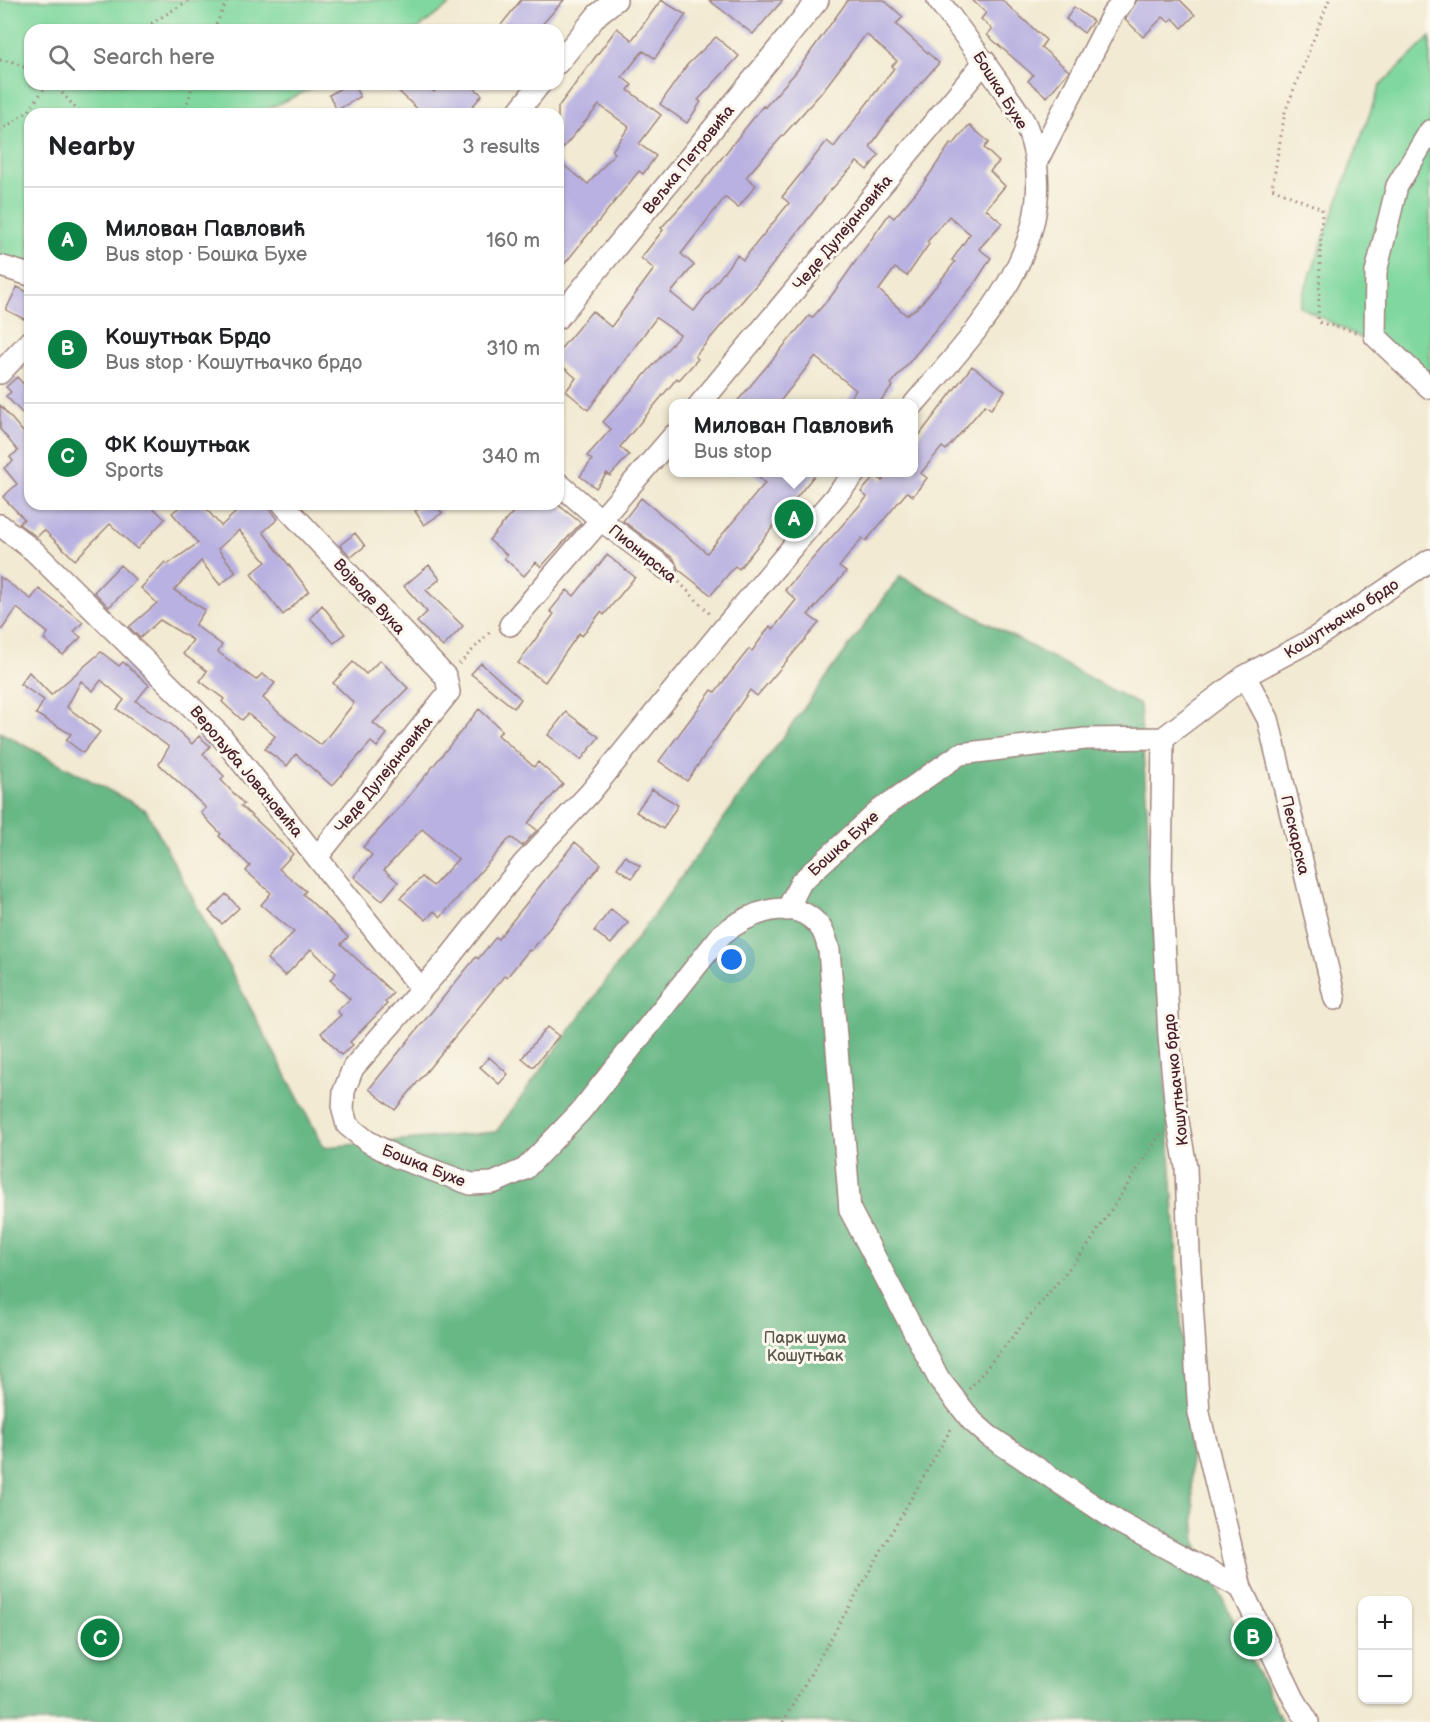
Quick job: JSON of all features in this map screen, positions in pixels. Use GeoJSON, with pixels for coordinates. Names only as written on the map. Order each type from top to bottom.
{"type":"FeatureCollection","features":[{"type":"Feature","properties":{"kind":"street"},"geometry":{"type":"LineString","coordinates":[[564,56],[598,14],[616,0]]}},
{"type":"Feature","properties":{"kind":"street","name":"Вељка Петровића"},"geometry":{"type":"LineString","coordinates":[[564,311],[818,0]]}},
{"type":"Feature","properties":{"kind":"street","name":"Бошка Бухе"},"geometry":{"type":"LineString","coordinates":[[918,399],[979,328],[1010,283],[1030,239],[1035,197],[1036,163],[1026,126],[985,61],[938,0]]}},
{"type":"Feature","properties":{"kind":"street"},"geometry":{"type":"LineString","coordinates":[[1036,163],[1112,15],[1124,0]]}},
{"type":"Feature","properties":{"kind":"street","name":"Чеде Дулејановића"},"geometry":{"type":"LineString","coordinates":[[704,399],[985,61]]}},
{"type":"Feature","properties":{"kind":"street"},"geometry":{"type":"LineString","coordinates":[[521,108],[535,90]]}},
{"type":"Feature","properties":{"kind":"street"},"geometry":{"type":"LineString","coordinates":[[1430,131],[1397,186],[1376,272],[1375,336],[1430,388]]}},
{"type":"Feature","properties":{"kind":"street"},"geometry":{"type":"LineString","coordinates":[[0,266],[24,272]]}},
{"type":"Feature","properties":{"kind":"street"},"geometry":{"type":"LineString","coordinates":[[0,373],[24,347]]}},
{"type":"Feature","properties":{"kind":"street"},"geometry":{"type":"LineString","coordinates":[[510,625],[669,441]]}},
{"type":"Feature","properties":{"kind":"street","name":"Бошка Бухе"},"geometry":{"type":"LineString","coordinates":[[852,477],[724,628],[589,794],[523,864],[448,959],[420,988],[353,1068],[344,1091],[343,1110],[347,1125],[366,1141],[396,1157],[471,1184],[493,1182],[525,1169],[580,1112],[722,934],[742,919],[765,910],[787,910],[801,882],[880,809],[960,754],[1085,739],[1163,738]]}},
{"type":"Feature","properties":{"kind":"street","name":"Пионирска"},"geometry":{"type":"LineString","coordinates":[[564,488],[602,521],[666,569]]}},
{"type":"Feature","properties":{"kind":"street","name":"Војводе Вука"},"geometry":{"type":"LineString","coordinates":[[288,510],[448,685]]}},
{"type":"Feature","properties":{"kind":"street","name":"Верољуба Јовановића"},"geometry":{"type":"LineString","coordinates":[[0,525],[34,551],[221,736],[420,988]]}},
{"type":"Feature","properties":{"kind":"street","name":"Кошутњачко брдо"},"geometry":{"type":"LineString","coordinates":[[1308,1722],[1294,1699],[1241,1588],[1199,1413],[1189,1266],[1186,1167],[1176,1110],[1168,1037],[1161,879],[1163,738],[1245,676],[1312,640],[1427,568]]}},
{"type":"Feature","properties":{"kind":"street","name":"Пескарска"},"geometry":{"type":"LineString","coordinates":[[1245,676],[1268,719],[1335,999]]}},
{"type":"Feature","properties":{"kind":"street","name":"Чеде Дулејановића"},"geometry":{"type":"LineString","coordinates":[[318,856],[448,685]]}},
{"type":"Feature","properties":{"kind":"street"},"geometry":{"type":"LineString","coordinates":[[787,910],[807,916],[821,928],[829,950],[850,1210],[939,1379],[972,1420],[989,1436],[1120,1524],[1241,1588]]}},
{"type":"Feature","properties":{"kind":"path"},"geometry":{"type":"LineString","coordinates":[[151,24],[189,0]]}},
{"type":"Feature","properties":{"kind":"path"},"geometry":{"type":"LineString","coordinates":[[217,24],[227,0]]}},
{"type":"Feature","properties":{"kind":"path"},"geometry":{"type":"LineString","coordinates":[[1329,0],[1286,112],[1272,188],[1322,209],[1318,322],[1375,336]]}},
{"type":"Feature","properties":{"kind":"path"},"geometry":{"type":"LineString","coordinates":[[0,60],[13,62],[24,67]]}},
{"type":"Feature","properties":{"kind":"path"},"geometry":{"type":"LineString","coordinates":[[31,108],[43,90]]}},
{"type":"Feature","properties":{"kind":"path"},"geometry":{"type":"LineString","coordinates":[[59,90],[76,108]]}},
{"type":"Feature","properties":{"kind":"path"},"geometry":{"type":"LineString","coordinates":[[186,108],[191,90]]}},
{"type":"Feature","properties":{"kind":"path"},"geometry":{"type":"LineString","coordinates":[[0,131],[24,114]]}},
{"type":"Feature","properties":{"kind":"path","name":"Пионирска"},"geometry":{"type":"LineString","coordinates":[[666,569],[724,628]]}},
{"type":"Feature","properties":{"kind":"path"},"geometry":{"type":"LineString","coordinates":[[448,685],[495,627],[510,625]]}},
{"type":"Feature","properties":{"kind":"green space"},"geometry":{"type":"Polygon","coordinates":[[[0,0],[456,0],[424,24],[24,24],[24,90],[309,90],[269,108],[24,108],[24,262],[0,256],[0,0]]]}},
{"type":"Feature","properties":{"kind":"green space"},"geometry":{"type":"Polygon","coordinates":[[[1430,37],[1430,374],[1299,306],[1380,86],[1430,37]]]}},
{"type":"Feature","properties":{"kind":"green space","name":"Парк шума Кошутњак"},"geometry":{"type":"Polygon","coordinates":[[[900,576],[1140,705],[1196,1543],[1282,1722],[0,1722],[0,732],[146,810],[324,1147],[496,1132],[900,576]]]}},
{"type":"Feature","properties":{"kind":"building"},"geometry":{"type":"Polygon","coordinates":[[[521,0],[564,0],[542,24],[502,24],[521,0]]]}},
{"type":"Feature","properties":{"kind":"building"},"geometry":{"type":"Polygon","coordinates":[[[661,0],[686,15],[655,58],[643,51],[622,77],[632,85],[628,90],[661,115],[639,144],[656,156],[643,174],[639,171],[564,265],[564,166],[588,184],[615,153],[612,151],[629,127],[599,105],[564,147],[564,108],[558,107],[617,28],[632,40],[661,0]]]}},
{"type":"Feature","properties":{"kind":"building"},"geometry":{"type":"Polygon","coordinates":[[[709,0],[783,0],[753,34],[709,0]]]}},
{"type":"Feature","properties":{"kind":"building"},"geometry":{"type":"Polygon","coordinates":[[[848,0],[884,0],[903,17],[896,24],[939,63],[889,119],[870,147],[879,155],[867,170],[857,162],[829,192],[763,277],[695,356],[698,359],[679,380],[677,378],[620,447],[629,455],[610,476],[607,473],[596,488],[580,476],[592,460],[587,456],[611,429],[603,422],[680,335],[656,318],[588,410],[566,391],[576,378],[564,367],[564,345],[592,311],[611,327],[654,269],[641,258],[663,230],[661,228],[701,184],[763,106],[765,107],[796,72],[848,0]],[[866,34],[821,93],[746,177],[756,185],[738,208],[725,197],[681,254],[694,265],[671,293],[694,311],[737,255],[743,260],[789,203],[782,197],[827,141],[834,147],[894,68],[892,66],[897,61],[866,34]]]}},
{"type":"Feature","properties":{"kind":"building"},"geometry":{"type":"Polygon","coordinates":[[[972,0],[1002,0],[1046,40],[1041,47],[1069,71],[1047,97],[1028,81],[1033,75],[987,35],[992,29],[981,19],[986,13],[972,0]]]}},
{"type":"Feature","properties":{"kind":"building"},"geometry":{"type":"Polygon","coordinates":[[[1137,0],[1180,0],[1195,15],[1182,28],[1173,18],[1169,22],[1163,17],[1143,37],[1125,19],[1137,0]]]}},
{"type":"Feature","properties":{"kind":"building"},"geometry":{"type":"Polygon","coordinates":[[[1074,7],[1093,21],[1084,33],[1066,19],[1074,7]]]}},
{"type":"Feature","properties":{"kind":"building"},"geometry":{"type":"Polygon","coordinates":[[[716,37],[739,56],[698,100],[701,102],[687,123],[660,104],[687,65],[716,37]]]}},
{"type":"Feature","properties":{"kind":"building"},"geometry":{"type":"Polygon","coordinates":[[[338,90],[356,90],[360,97],[341,108],[336,108],[329,95],[338,90]]]}},
{"type":"Feature","properties":{"kind":"building"},"geometry":{"type":"Polygon","coordinates":[[[397,90],[432,90],[434,92],[436,90],[477,90],[482,95],[471,108],[417,108],[397,90]]]}},
{"type":"Feature","properties":{"kind":"building"},"geometry":{"type":"Polygon","coordinates":[[[969,125],[989,142],[984,148],[999,162],[990,171],[1005,186],[986,209],[1002,223],[979,249],[991,258],[975,283],[891,384],[893,386],[882,399],[849,399],[856,390],[815,357],[782,399],[739,399],[809,316],[812,318],[832,295],[889,214],[894,218],[923,184],[951,143],[953,145],[969,125]],[[949,216],[927,242],[929,244],[907,276],[895,268],[879,290],[906,315],[917,308],[937,285],[955,262],[952,260],[970,234],[949,216]]]}},
{"type":"Feature","properties":{"kind":"building"},"geometry":{"type":"Polygon","coordinates":[[[17,287],[24,290],[24,319],[6,310],[17,287]]]}},
{"type":"Feature","properties":{"kind":"building"},"geometry":{"type":"Polygon","coordinates":[[[972,366],[1005,391],[991,409],[985,405],[946,450],[942,447],[921,473],[927,478],[913,496],[907,492],[866,541],[862,538],[839,567],[846,572],[808,615],[819,623],[757,696],[750,690],[687,781],[659,761],[712,690],[715,692],[749,649],[752,651],[770,626],[773,629],[796,600],[785,590],[867,497],[861,492],[874,477],[882,481],[885,477],[918,477],[918,437],[972,366]]]}},
{"type":"Feature","properties":{"kind":"building"},"geometry":{"type":"Polygon","coordinates":[[[17,377],[24,385],[23,414],[6,396],[11,392],[6,387],[17,377]]]}},
{"type":"Feature","properties":{"kind":"building"},"geometry":{"type":"Polygon","coordinates":[[[0,405],[24,433],[24,510],[155,510],[165,519],[137,549],[110,524],[75,560],[44,530],[37,537],[19,524],[24,519],[3,497],[17,484],[4,468],[13,461],[10,457],[18,451],[0,429],[0,405]]]}},
{"type":"Feature","properties":{"kind":"building"},"geometry":{"type":"Polygon","coordinates":[[[758,477],[813,477],[739,569],[735,566],[711,595],[678,569],[674,559],[623,521],[641,498],[707,553],[765,483],[758,477]]]}},
{"type":"Feature","properties":{"kind":"building"},"geometry":{"type":"Polygon","coordinates":[[[176,510],[207,510],[221,526],[238,510],[270,510],[278,519],[263,532],[309,591],[283,615],[251,574],[266,562],[239,530],[218,549],[236,572],[220,585],[201,561],[174,590],[205,610],[195,625],[222,645],[218,652],[256,680],[262,674],[275,683],[263,698],[321,745],[354,703],[333,683],[353,662],[366,674],[380,660],[408,688],[373,723],[387,734],[377,747],[371,742],[332,786],[296,754],[287,766],[265,749],[275,736],[248,714],[242,720],[222,702],[224,699],[200,681],[207,671],[183,654],[193,640],[160,620],[140,638],[129,627],[157,603],[141,588],[165,562],[168,564],[198,543],[172,513],[176,510]]]}},
{"type":"Feature","properties":{"kind":"building"},"geometry":{"type":"Polygon","coordinates":[[[440,510],[442,513],[424,525],[415,511],[440,510]]]}},
{"type":"Feature","properties":{"kind":"building"},"geometry":{"type":"Polygon","coordinates":[[[515,510],[564,510],[581,523],[541,567],[536,562],[524,576],[504,558],[507,555],[489,540],[515,510]]]}},
{"type":"Feature","properties":{"kind":"building"},"geometry":{"type":"Polygon","coordinates":[[[355,533],[365,546],[351,557],[340,545],[355,533]]]}},
{"type":"Feature","properties":{"kind":"building"},"geometry":{"type":"Polygon","coordinates":[[[607,555],[635,577],[604,615],[601,612],[582,636],[579,633],[545,682],[518,663],[554,614],[550,611],[567,590],[574,596],[607,555]]]}},
{"type":"Feature","properties":{"kind":"building"},"geometry":{"type":"Polygon","coordinates":[[[120,565],[136,580],[109,607],[94,592],[120,565]]]}},
{"type":"Feature","properties":{"kind":"building"},"geometry":{"type":"Polygon","coordinates":[[[429,565],[440,579],[426,590],[463,626],[443,647],[417,622],[427,612],[404,586],[429,565]]]}},
{"type":"Feature","properties":{"kind":"building"},"geometry":{"type":"Polygon","coordinates":[[[0,577],[31,599],[39,589],[83,622],[74,632],[81,637],[63,655],[44,639],[48,633],[17,608],[0,632],[0,577]]]}},
{"type":"Feature","properties":{"kind":"building"},"geometry":{"type":"Polygon","coordinates":[[[322,605],[345,634],[334,643],[310,618],[322,605]]]}},
{"type":"Feature","properties":{"kind":"building"},"geometry":{"type":"Polygon","coordinates":[[[101,652],[119,666],[123,662],[149,685],[136,701],[172,725],[192,744],[199,736],[210,746],[203,754],[224,776],[221,780],[244,804],[241,806],[293,854],[279,869],[306,891],[303,894],[348,937],[341,944],[393,993],[385,1002],[387,1004],[350,1042],[353,1045],[341,1055],[321,1033],[341,1015],[337,1011],[350,999],[330,980],[336,973],[311,949],[285,976],[267,959],[294,932],[261,905],[271,893],[246,871],[250,866],[219,836],[221,834],[201,813],[206,808],[159,764],[169,747],[117,709],[124,700],[101,680],[93,691],[81,681],[67,707],[100,732],[83,753],[66,740],[71,734],[36,714],[44,700],[20,684],[29,672],[51,695],[101,652]]]}},
{"type":"Feature","properties":{"kind":"building"},"geometry":{"type":"Polygon","coordinates":[[[481,663],[521,699],[514,708],[471,674],[481,663]]]}},
{"type":"Feature","properties":{"kind":"building"},"geometry":{"type":"Polygon","coordinates":[[[479,709],[502,730],[498,735],[534,767],[538,762],[563,784],[528,823],[537,830],[522,846],[512,838],[508,840],[441,917],[434,911],[426,920],[400,898],[422,877],[433,886],[458,859],[422,829],[384,870],[398,882],[382,901],[354,877],[372,855],[363,847],[401,806],[479,709]]]}},
{"type":"Feature","properties":{"kind":"building"},"geometry":{"type":"Polygon","coordinates":[[[566,712],[599,737],[581,760],[548,735],[566,712]]]}},
{"type":"Feature","properties":{"kind":"building"},"geometry":{"type":"Polygon","coordinates":[[[652,789],[678,805],[663,829],[636,812],[652,789]]]}},
{"type":"Feature","properties":{"kind":"building"},"geometry":{"type":"Polygon","coordinates":[[[575,842],[601,864],[531,951],[529,950],[507,977],[505,975],[395,1110],[369,1089],[476,957],[478,959],[496,937],[498,939],[575,842]]]}},
{"type":"Feature","properties":{"kind":"building"},"geometry":{"type":"Polygon","coordinates":[[[625,856],[640,866],[632,878],[617,868],[625,856]]]}},
{"type":"Feature","properties":{"kind":"building"},"geometry":{"type":"Polygon","coordinates":[[[226,894],[239,908],[222,924],[209,911],[226,894]]]}},
{"type":"Feature","properties":{"kind":"building"},"geometry":{"type":"Polygon","coordinates":[[[611,909],[628,923],[611,944],[594,931],[611,909]]]}},
{"type":"Feature","properties":{"kind":"building"},"geometry":{"type":"Polygon","coordinates":[[[547,1027],[559,1036],[533,1067],[522,1058],[547,1027]]]}},
{"type":"Feature","properties":{"kind":"building"},"geometry":{"type":"Polygon","coordinates":[[[489,1057],[508,1074],[499,1084],[480,1067],[489,1057]]]}},
{"type":"Feature","properties":{"kind":"place","name":"Милован Павловић"},"geometry":{"type":"Point","coordinates":[794,519]}},
{"type":"Feature","properties":{"kind":"place","name":"Кошутњак Брдо"},"geometry":{"type":"Point","coordinates":[1253,1637]}},
{"type":"Feature","properties":{"kind":"place","name":"ФК Кошутњак"},"geometry":{"type":"Point","coordinates":[100,1638]}}]}
